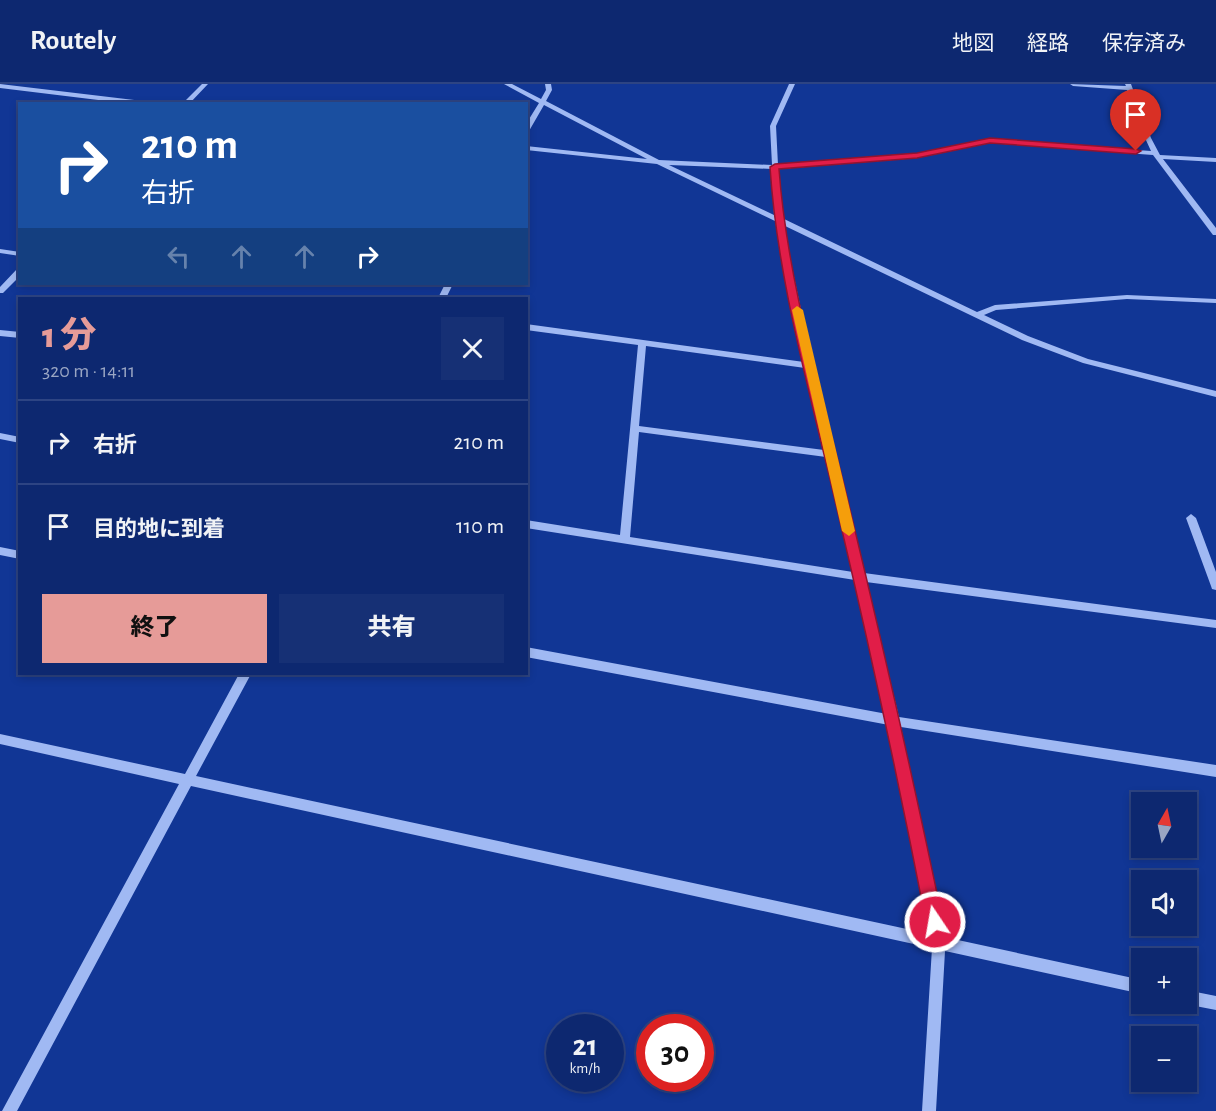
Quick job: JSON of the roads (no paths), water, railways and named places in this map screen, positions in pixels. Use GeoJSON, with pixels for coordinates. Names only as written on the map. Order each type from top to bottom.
{"type":"FeatureCollection","features":[{"type":"Feature","properties":{"kind":"street"},"geometry":{"type":"LineString","coordinates":[[188,102],[205,84]]}},
{"type":"Feature","properties":{"kind":"street"},"geometry":{"type":"LineString","coordinates":[[507,84],[658,162],[977,315],[1086,361],[1216,394]]}},
{"type":"Feature","properties":{"kind":"street"},"geometry":{"type":"LineString","coordinates":[[528,127],[549,90],[548,84]]}},
{"type":"Feature","properties":{"kind":"street"},"geometry":{"type":"LineString","coordinates":[[792,84],[773,126],[778,219],[830,454],[894,721],[939,944],[929,1111]]}},
{"type":"Feature","properties":{"kind":"street"},"geometry":{"type":"LineString","coordinates":[[1073,84],[1128,86],[1157,155],[1216,233]]}},
{"type":"Feature","properties":{"kind":"street"},"geometry":{"type":"LineString","coordinates":[[0,86],[134,102]]}},
{"type":"Feature","properties":{"kind":"street"},"geometry":{"type":"LineString","coordinates":[[528,148],[658,162],[775,167],[917,156],[990,141],[1216,160]]}},
{"type":"Feature","properties":{"kind":"street"},"geometry":{"type":"LineString","coordinates":[[0,251],[18,254]]}},
{"type":"Feature","properties":{"kind":"street"},"geometry":{"type":"LineString","coordinates":[[0,291],[18,273]]}},
{"type":"Feature","properties":{"kind":"street"},"geometry":{"type":"LineString","coordinates":[[977,315],[995,308],[1127,297],[1216,301]]}},
{"type":"Feature","properties":{"kind":"street"},"geometry":{"type":"LineString","coordinates":[[528,327],[810,366]]}},
{"type":"Feature","properties":{"kind":"street"},"geometry":{"type":"LineString","coordinates":[[0,333],[18,336]]}},
{"type":"Feature","properties":{"kind":"street"},"geometry":{"type":"LineString","coordinates":[[625,540],[642,343]]}},
{"type":"Feature","properties":{"kind":"street"},"geometry":{"type":"LineString","coordinates":[[634,428],[830,454]]}},
{"type":"Feature","properties":{"kind":"street"},"geometry":{"type":"LineString","coordinates":[[0,436],[18,440]]}},
{"type":"Feature","properties":{"kind":"street"},"geometry":{"type":"LineString","coordinates":[[1191,518],[1216,586]]}},
{"type":"Feature","properties":{"kind":"street"},"geometry":{"type":"LineString","coordinates":[[528,524],[860,577],[1216,624]]}},
{"type":"Feature","properties":{"kind":"street"},"geometry":{"type":"LineString","coordinates":[[0,551],[18,555]]}},
{"type":"Feature","properties":{"kind":"street"},"geometry":{"type":"LineString","coordinates":[[528,652],[894,721],[1216,771]]}},
{"type":"Feature","properties":{"kind":"street"},"geometry":{"type":"LineString","coordinates":[[9,1111],[244,675]]}},
{"type":"Feature","properties":{"kind":"street"},"geometry":{"type":"LineString","coordinates":[[0,739],[1131,985]]}},
{"type":"Feature","properties":{"kind":"street"},"geometry":{"type":"LineString","coordinates":[[1197,999],[1216,1003]]}}]}
